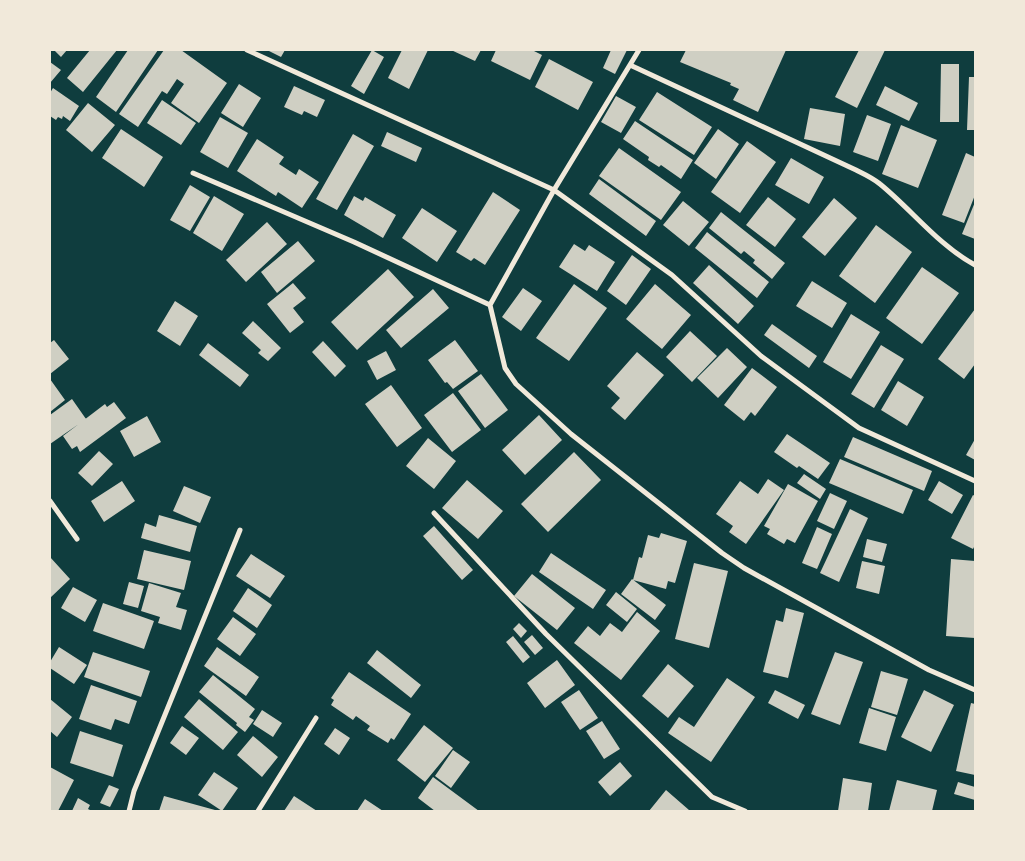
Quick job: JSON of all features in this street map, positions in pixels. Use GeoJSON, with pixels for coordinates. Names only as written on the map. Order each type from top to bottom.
{"type":"FeatureCollection","features":[{"type":"Feature","properties":{"kind":"street"},"geometry":{"type":"LineString","coordinates":[[247,50],[554,190],[672,276],[761,356],[859,428],[975,480]]}},
{"type":"Feature","properties":{"kind":"street"},"geometry":{"type":"LineString","coordinates":[[639,50],[554,190],[490,305],[506,368],[516,384],[571,434],[722,554],[929,670],[975,690]]}},
{"type":"Feature","properties":{"kind":"street"},"geometry":{"type":"LineString","coordinates":[[630,65],[856,170],[879,183],[937,237],[962,258],[975,265]]}},
{"type":"Feature","properties":{"kind":"street"},"geometry":{"type":"LineString","coordinates":[[193,173],[354,242],[490,305]]}},
{"type":"Feature","properties":{"kind":"street"},"geometry":{"type":"LineString","coordinates":[[50,500],[77,539]]}},
{"type":"Feature","properties":{"kind":"street"},"geometry":{"type":"LineString","coordinates":[[434,513],[546,634],[712,796],[745,811]]}},
{"type":"Feature","properties":{"kind":"street"},"geometry":{"type":"LineString","coordinates":[[129,811],[134,791],[240,530]]}},
{"type":"Feature","properties":{"kind":"street"},"geometry":{"type":"LineString","coordinates":[[258,811],[316,718]]}},
{"type":"Feature","properties":{"kind":"building"},"geometry":{"type":"Polygon","coordinates":[[[54,50],[67,50],[61,57],[54,50]]]}},
{"type":"Feature","properties":{"kind":"building"},"geometry":{"type":"Polygon","coordinates":[[[90,50],[117,50],[83,92],[67,78],[90,50]]]}},
{"type":"Feature","properties":{"kind":"building"},"geometry":{"type":"Polygon","coordinates":[[[128,50],[158,50],[116,112],[96,97],[128,50]]]}},
{"type":"Feature","properties":{"kind":"building"},"geometry":{"type":"Polygon","coordinates":[[[164,50],[181,50],[227,83],[199,123],[171,103],[184,84],[177,79],[167,94],[162,91],[138,127],[119,114],[164,50]]]}},
{"type":"Feature","properties":{"kind":"building"},"geometry":{"type":"Polygon","coordinates":[[[267,50],[285,50],[281,57],[267,50]]]}},
{"type":"Feature","properties":{"kind":"building"},"geometry":{"type":"Polygon","coordinates":[[[372,50],[384,57],[364,94],[351,86],[372,50]]]}},
{"type":"Feature","properties":{"kind":"building"},"geometry":{"type":"Polygon","coordinates":[[[402,50],[428,50],[409,89],[388,78],[402,50]]]}},
{"type":"Feature","properties":{"kind":"building"},"geometry":{"type":"Polygon","coordinates":[[[451,50],[481,50],[475,61],[451,50]]]}},
{"type":"Feature","properties":{"kind":"building"},"geometry":{"type":"Polygon","coordinates":[[[496,50],[532,50],[542,55],[530,80],[491,61],[496,50]]]}},
{"type":"Feature","properties":{"kind":"building"},"geometry":{"type":"Polygon","coordinates":[[[611,50],[627,50],[615,74],[603,68],[611,50]]]}},
{"type":"Feature","properties":{"kind":"building"},"geometry":{"type":"Polygon","coordinates":[[[686,50],[786,50],[758,112],[733,100],[739,89],[730,85],[731,83],[680,62],[686,50]]]}},
{"type":"Feature","properties":{"kind":"building"},"geometry":{"type":"Polygon","coordinates":[[[859,50],[885,50],[857,108],[835,97],[859,50]]]}},
{"type":"Feature","properties":{"kind":"building"},"geometry":{"type":"Polygon","coordinates":[[[549,59],[593,82],[578,110],[535,87],[549,59]]]}},
{"type":"Feature","properties":{"kind":"building"},"geometry":{"type":"Polygon","coordinates":[[[50,62],[61,70],[50,83],[50,62]]]}},
{"type":"Feature","properties":{"kind":"building"},"geometry":{"type":"Polygon","coordinates":[[[941,64],[959,64],[959,122],[940,122],[941,64]]]}},
{"type":"Feature","properties":{"kind":"building"},"geometry":{"type":"Polygon","coordinates":[[[969,77],[975,77],[975,130],[967,130],[969,77]]]}},
{"type":"Feature","properties":{"kind":"building"},"geometry":{"type":"Polygon","coordinates":[[[239,84],[261,98],[243,127],[221,113],[239,84]]]}},
{"type":"Feature","properties":{"kind":"building"},"geometry":{"type":"Polygon","coordinates":[[[294,86],[325,100],[317,117],[304,111],[302,115],[284,107],[294,86]]]}},
{"type":"Feature","properties":{"kind":"building"},"geometry":{"type":"Polygon","coordinates":[[[885,86],[918,103],[909,121],[876,105],[885,86]]]}},
{"type":"Feature","properties":{"kind":"building"},"geometry":{"type":"Polygon","coordinates":[[[53,88],[79,106],[70,121],[63,116],[62,119],[58,117],[56,120],[50,116],[50,93],[53,88]]]}},
{"type":"Feature","properties":{"kind":"building"},"geometry":{"type":"Polygon","coordinates":[[[657,92],[712,127],[694,155],[639,120],[657,92]]]}},
{"type":"Feature","properties":{"kind":"building"},"geometry":{"type":"Polygon","coordinates":[[[616,96],[636,107],[621,133],[601,122],[616,96]]]}},
{"type":"Feature","properties":{"kind":"building"},"geometry":{"type":"Polygon","coordinates":[[[162,100],[196,123],[181,145],[147,123],[162,100]]]}},
{"type":"Feature","properties":{"kind":"building"},"geometry":{"type":"Polygon","coordinates":[[[88,103],[115,125],[92,152],[66,130],[88,103]]]}},
{"type":"Feature","properties":{"kind":"building"},"geometry":{"type":"Polygon","coordinates":[[[810,108],[845,114],[840,146],[804,139],[810,108]]]}},
{"type":"Feature","properties":{"kind":"building"},"geometry":{"type":"Polygon","coordinates":[[[867,115],[891,124],[878,161],[853,152],[867,115]]]}},
{"type":"Feature","properties":{"kind":"building"},"geometry":{"type":"Polygon","coordinates":[[[220,117],[248,133],[228,168],[200,152],[220,117]]]}},
{"type":"Feature","properties":{"kind":"building"},"geometry":{"type":"Polygon","coordinates":[[[635,121],[693,160],[681,179],[661,165],[659,167],[648,160],[649,157],[623,139],[635,121]]]}},
{"type":"Feature","properties":{"kind":"building"},"geometry":{"type":"Polygon","coordinates":[[[901,125],[937,140],[918,188],[882,174],[901,125]]]}},
{"type":"Feature","properties":{"kind":"building"},"geometry":{"type":"Polygon","coordinates":[[[121,129],[163,157],[144,187],[102,158],[121,129]]]}},
{"type":"Feature","properties":{"kind":"building"},"geometry":{"type":"Polygon","coordinates":[[[718,129],[739,144],[716,179],[694,163],[718,129]]]}},
{"type":"Feature","properties":{"kind":"building"},"geometry":{"type":"Polygon","coordinates":[[[387,132],[422,148],[416,162],[381,146],[387,132]]]}},
{"type":"Feature","properties":{"kind":"building"},"geometry":{"type":"Polygon","coordinates":[[[353,134],[374,146],[337,210],[316,199],[353,134]]]}},
{"type":"Feature","properties":{"kind":"building"},"geometry":{"type":"Polygon","coordinates":[[[257,139],[284,157],[279,164],[296,175],[299,169],[319,182],[302,208],[278,192],[276,196],[237,171],[257,139]]]}},
{"type":"Feature","properties":{"kind":"building"},"geometry":{"type":"Polygon","coordinates":[[[747,141],[776,162],[740,213],[711,192],[747,141]]]}},
{"type":"Feature","properties":{"kind":"building"},"geometry":{"type":"Polygon","coordinates":[[[619,148],[681,192],[661,220],[599,176],[619,148]]]}},
{"type":"Feature","properties":{"kind":"building"},"geometry":{"type":"Polygon","coordinates":[[[966,153],[975,157],[975,195],[964,223],[942,215],[966,153]]]}},
{"type":"Feature","properties":{"kind":"building"},"geometry":{"type":"Polygon","coordinates":[[[791,158],[824,177],[809,204],[775,185],[791,158]]]}},
{"type":"Feature","properties":{"kind":"building"},"geometry":{"type":"Polygon","coordinates":[[[599,179],[656,221],[646,236],[589,194],[599,179]]]}},
{"type":"Feature","properties":{"kind":"building"},"geometry":{"type":"Polygon","coordinates":[[[190,185],[210,197],[190,231],[170,220],[190,185]]]}},
{"type":"Feature","properties":{"kind":"building"},"geometry":{"type":"Polygon","coordinates":[[[493,192],[520,210],[485,265],[474,258],[471,261],[456,252],[493,192]]]}},
{"type":"Feature","properties":{"kind":"building"},"geometry":{"type":"Polygon","coordinates":[[[214,196],[244,214],[222,251],[193,233],[214,196]]]}},
{"type":"Feature","properties":{"kind":"building"},"geometry":{"type":"Polygon","coordinates":[[[354,196],[363,201],[365,197],[396,215],[383,238],[344,215],[354,196]]]}},
{"type":"Feature","properties":{"kind":"building"},"geometry":{"type":"Polygon","coordinates":[[[768,197],[796,219],[775,247],[746,225],[768,197]]]}},
{"type":"Feature","properties":{"kind":"building"},"geometry":{"type":"Polygon","coordinates":[[[834,198],[857,218],[825,256],[802,237],[834,198]]]}},
{"type":"Feature","properties":{"kind":"building"},"geometry":{"type":"Polygon","coordinates":[[[683,201],[709,222],[689,246],[663,225],[683,201]]]}},
{"type":"Feature","properties":{"kind":"building"},"geometry":{"type":"Polygon","coordinates":[[[975,202],[975,239],[962,234],[975,202]]]}},
{"type":"Feature","properties":{"kind":"building"},"geometry":{"type":"Polygon","coordinates":[[[422,208],[457,231],[437,262],[402,238],[422,208]]]}},
{"type":"Feature","properties":{"kind":"building"},"geometry":{"type":"Polygon","coordinates":[[[721,212],[785,263],[772,279],[753,263],[755,260],[744,251],[741,254],[709,228],[721,212]]]}},
{"type":"Feature","properties":{"kind":"building"},"geometry":{"type":"Polygon","coordinates":[[[267,222],[287,244],[246,282],[226,260],[267,222]]]}},
{"type":"Feature","properties":{"kind":"building"},"geometry":{"type":"Polygon","coordinates":[[[876,225],[912,252],[875,303],[839,276],[876,225]]]}},
{"type":"Feature","properties":{"kind":"building"},"geometry":{"type":"Polygon","coordinates":[[[707,232],[769,282],[757,298],[695,248],[707,232]]]}},
{"type":"Feature","properties":{"kind":"building"},"geometry":{"type":"Polygon","coordinates":[[[298,241],[315,261],[277,293],[261,272],[298,241]]]}},
{"type":"Feature","properties":{"kind":"building"},"geometry":{"type":"Polygon","coordinates":[[[574,244],[585,251],[589,245],[615,262],[597,291],[559,267],[574,244]]]}},
{"type":"Feature","properties":{"kind":"building"},"geometry":{"type":"Polygon","coordinates":[[[632,255],[651,269],[626,305],[607,291],[632,255]]]}},
{"type":"Feature","properties":{"kind":"building"},"geometry":{"type":"Polygon","coordinates":[[[709,265],[754,306],[738,324],[693,283],[709,265]]]}},
{"type":"Feature","properties":{"kind":"building"},"geometry":{"type":"Polygon","coordinates":[[[922,267],[959,293],[922,344],[886,318],[922,267]]]}},
{"type":"Feature","properties":{"kind":"building"},"geometry":{"type":"Polygon","coordinates":[[[388,269],[414,297],[357,350],[331,322],[388,269]]]}},
{"type":"Feature","properties":{"kind":"building"},"geometry":{"type":"Polygon","coordinates":[[[812,281],[847,303],[832,328],[796,306],[812,281]]]}},
{"type":"Feature","properties":{"kind":"building"},"geometry":{"type":"Polygon","coordinates":[[[293,283],[306,298],[293,308],[304,322],[290,333],[267,304],[293,283]]]}},
{"type":"Feature","properties":{"kind":"building"},"geometry":{"type":"Polygon","coordinates":[[[574,284],[607,308],[569,361],[536,338],[574,284]]]}},
{"type":"Feature","properties":{"kind":"building"},"geometry":{"type":"Polygon","coordinates":[[[655,284],[691,315],[662,349],[626,319],[655,284]]]}},
{"type":"Feature","properties":{"kind":"building"},"geometry":{"type":"Polygon","coordinates":[[[523,288],[542,301],[521,331],[502,317],[523,288]]]}},
{"type":"Feature","properties":{"kind":"building"},"geometry":{"type":"Polygon","coordinates":[[[433,289],[449,308],[401,348],[386,330],[433,289]]]}},
{"type":"Feature","properties":{"kind":"building"},"geometry":{"type":"Polygon","coordinates":[[[175,301],[198,316],[180,346],[157,331],[175,301]]]}},
{"type":"Feature","properties":{"kind":"building"},"geometry":{"type":"Polygon","coordinates":[[[975,309],[975,364],[964,379],[938,359],[975,309]]]}},
{"type":"Feature","properties":{"kind":"building"},"geometry":{"type":"Polygon","coordinates":[[[851,314],[880,332],[851,379],[823,362],[851,314]]]}},
{"type":"Feature","properties":{"kind":"building"},"geometry":{"type":"Polygon","coordinates":[[[253,321],[281,348],[268,361],[258,353],[261,350],[242,333],[253,321]]]}},
{"type":"Feature","properties":{"kind":"building"},"geometry":{"type":"Polygon","coordinates":[[[772,324],[817,356],[809,368],[764,335],[772,324]]]}},
{"type":"Feature","properties":{"kind":"building"},"geometry":{"type":"Polygon","coordinates":[[[690,331],[717,356],[692,382],[666,357],[690,331]]]}},
{"type":"Feature","properties":{"kind":"building"},"geometry":{"type":"Polygon","coordinates":[[[54,340],[69,359],[50,374],[50,343],[54,340]]]}},
{"type":"Feature","properties":{"kind":"building"},"geometry":{"type":"Polygon","coordinates":[[[455,340],[478,371],[453,389],[447,382],[445,383],[428,360],[455,340]]]}},
{"type":"Feature","properties":{"kind":"building"},"geometry":{"type":"Polygon","coordinates":[[[323,341],[346,366],[335,377],[312,352],[323,341]]]}},
{"type":"Feature","properties":{"kind":"building"},"geometry":{"type":"Polygon","coordinates":[[[208,343],[249,375],[240,387],[199,355],[208,343]]]}},
{"type":"Feature","properties":{"kind":"building"},"geometry":{"type":"Polygon","coordinates":[[[881,345],[904,359],[874,408],[851,394],[881,345]]]}},
{"type":"Feature","properties":{"kind":"building"},"geometry":{"type":"Polygon","coordinates":[[[727,348],[747,367],[718,398],[697,378],[727,348]]]}},
{"type":"Feature","properties":{"kind":"building"},"geometry":{"type":"Polygon","coordinates":[[[386,351],[396,370],[377,380],[367,361],[386,351]]]}},
{"type":"Feature","properties":{"kind":"building"},"geometry":{"type":"Polygon","coordinates":[[[637,352],[664,375],[625,420],[611,408],[620,398],[607,386],[637,352]]]}},
{"type":"Feature","properties":{"kind":"building"},"geometry":{"type":"Polygon","coordinates":[[[752,368],[777,387],[755,416],[751,412],[744,421],[724,405],[752,368]]]}},
{"type":"Feature","properties":{"kind":"building"},"geometry":{"type":"Polygon","coordinates":[[[481,374],[508,410],[485,428],[458,391],[481,374]]]}},
{"type":"Feature","properties":{"kind":"building"},"geometry":{"type":"Polygon","coordinates":[[[50,379],[65,400],[50,412],[50,379]]]}},
{"type":"Feature","properties":{"kind":"building"},"geometry":{"type":"Polygon","coordinates":[[[898,381],[924,397],[907,426],[881,410],[898,381]]]}},
{"type":"Feature","properties":{"kind":"building"},"geometry":{"type":"Polygon","coordinates":[[[391,385],[422,428],[397,447],[365,404],[391,385]]]}},
{"type":"Feature","properties":{"kind":"building"},"geometry":{"type":"Polygon","coordinates":[[[453,393],[481,430],[452,452],[424,415],[453,393]]]}},
{"type":"Feature","properties":{"kind":"building"},"geometry":{"type":"Polygon","coordinates":[[[72,399],[86,419],[50,444],[50,415],[72,399]]]}},
{"type":"Feature","properties":{"kind":"building"},"geometry":{"type":"Polygon","coordinates":[[[114,402],[126,418],[80,452],[77,446],[72,449],[63,436],[105,404],[107,407],[114,402]]]}},
{"type":"Feature","properties":{"kind":"building"},"geometry":{"type":"Polygon","coordinates":[[[539,415],[562,440],[525,475],[502,450],[539,415]]]}},
{"type":"Feature","properties":{"kind":"building"},"geometry":{"type":"Polygon","coordinates":[[[147,416],[161,442],[134,457],[120,431],[147,416]]]}},
{"type":"Feature","properties":{"kind":"building"},"geometry":{"type":"Polygon","coordinates":[[[787,434],[830,463],[818,479],[799,466],[797,468],[774,452],[787,434]]]}},
{"type":"Feature","properties":{"kind":"building"},"geometry":{"type":"Polygon","coordinates":[[[853,437],[932,471],[924,491],[844,457],[853,437]]]}},
{"type":"Feature","properties":{"kind":"building"},"geometry":{"type":"Polygon","coordinates":[[[428,438],[456,461],[434,489],[406,466],[428,438]]]}},
{"type":"Feature","properties":{"kind":"building"},"geometry":{"type":"Polygon","coordinates":[[[975,439],[975,460],[966,455],[975,439]]]}},
{"type":"Feature","properties":{"kind":"building"},"geometry":{"type":"Polygon","coordinates":[[[99,451],[113,464],[92,486],[78,473],[99,451]]]}},
{"type":"Feature","properties":{"kind":"building"},"geometry":{"type":"Polygon","coordinates":[[[574,452],[601,480],[548,532],[521,504],[574,452]]]}},
{"type":"Feature","properties":{"kind":"building"},"geometry":{"type":"Polygon","coordinates":[[[840,459],[913,490],[903,514],[829,483],[840,459]]]}},
{"type":"Feature","properties":{"kind":"building"},"geometry":{"type":"Polygon","coordinates":[[[804,474],[826,489],[820,499],[797,483],[804,474]]]}},
{"type":"Feature","properties":{"kind":"building"},"geometry":{"type":"Polygon","coordinates":[[[768,479],[784,490],[746,544],[729,532],[733,526],[716,514],[740,481],[758,494],[768,479]]]}},
{"type":"Feature","properties":{"kind":"building"},"geometry":{"type":"Polygon","coordinates":[[[467,480],[503,511],[478,539],[442,508],[467,480]]]}},
{"type":"Feature","properties":{"kind":"building"},"geometry":{"type":"Polygon","coordinates":[[[122,481],[135,501],[104,522],[91,501],[122,481]]]}},
{"type":"Feature","properties":{"kind":"building"},"geometry":{"type":"Polygon","coordinates":[[[939,481],[963,495],[952,514],[928,500],[939,481]]]}},
{"type":"Feature","properties":{"kind":"building"},"geometry":{"type":"Polygon","coordinates":[[[788,484],[818,501],[795,543],[787,539],[784,544],[767,534],[770,529],[764,526],[788,484]]]}},
{"type":"Feature","properties":{"kind":"building"},"geometry":{"type":"Polygon","coordinates":[[[184,486],[211,497],[200,523],[173,511],[184,486]]]}},
{"type":"Feature","properties":{"kind":"building"},"geometry":{"type":"Polygon","coordinates":[[[830,493],[847,501],[834,529],[817,521],[830,493]]]}},
{"type":"Feature","properties":{"kind":"building"},"geometry":{"type":"Polygon","coordinates":[[[973,495],[975,496],[975,545],[973,549],[951,538],[973,495]]]}},
{"type":"Feature","properties":{"kind":"building"},"geometry":{"type":"Polygon","coordinates":[[[850,509],[868,518],[839,582],[820,573],[850,509]]]}},
{"type":"Feature","properties":{"kind":"building"},"geometry":{"type":"Polygon","coordinates":[[[159,515],[197,526],[190,552],[141,538],[145,523],[156,527],[159,515]]]}},
{"type":"Feature","properties":{"kind":"building"},"geometry":{"type":"Polygon","coordinates":[[[434,526],[473,570],[462,580],[423,536],[434,526]]]}},
{"type":"Feature","properties":{"kind":"building"},"geometry":{"type":"Polygon","coordinates":[[[817,527],[832,534],[817,569],[802,563],[817,527]]]}},
{"type":"Feature","properties":{"kind":"building"},"geometry":{"type":"Polygon","coordinates":[[[661,533],[687,541],[675,583],[668,581],[666,589],[633,580],[639,557],[642,558],[648,535],[659,538],[661,533]]]}},
{"type":"Feature","properties":{"kind":"building"},"geometry":{"type":"Polygon","coordinates":[[[867,539],[887,544],[882,562],[863,557],[867,539]]]}},
{"type":"Feature","properties":{"kind":"building"},"geometry":{"type":"Polygon","coordinates":[[[144,550],[191,561],[184,590],[137,579],[144,550]]]}},
{"type":"Feature","properties":{"kind":"building"},"geometry":{"type":"Polygon","coordinates":[[[551,553],[606,590],[593,609],[539,572],[551,553]]]}},
{"type":"Feature","properties":{"kind":"building"},"geometry":{"type":"Polygon","coordinates":[[[251,554],[285,576],[270,598],[236,576],[251,554]]]}},
{"type":"Feature","properties":{"kind":"building"},"geometry":{"type":"Polygon","coordinates":[[[50,557],[70,579],[50,598],[50,557]]]}},
{"type":"Feature","properties":{"kind":"building"},"geometry":{"type":"Polygon","coordinates":[[[951,559],[975,561],[975,638],[946,636],[951,559]]]}},
{"type":"Feature","properties":{"kind":"building"},"geometry":{"type":"Polygon","coordinates":[[[862,561],[885,566],[879,594],[856,588],[862,561]]]}},
{"type":"Feature","properties":{"kind":"building"},"geometry":{"type":"Polygon","coordinates":[[[694,563],[728,571],[709,648],[675,639],[694,563]]]}},
{"type":"Feature","properties":{"kind":"building"},"geometry":{"type":"Polygon","coordinates":[[[532,574],[575,608],[557,630],[514,596],[532,574]]]}},
{"type":"Feature","properties":{"kind":"building"},"geometry":{"type":"Polygon","coordinates":[[[632,579],[666,605],[655,620],[621,594],[632,579]]]}},
{"type":"Feature","properties":{"kind":"building"},"geometry":{"type":"Polygon","coordinates":[[[129,582],[144,586],[138,608],[123,604],[129,582]]]}},
{"type":"Feature","properties":{"kind":"building"},"geometry":{"type":"Polygon","coordinates":[[[149,583],[181,593],[176,607],[187,610],[181,630],[158,623],[160,617],[141,611],[149,583]]]}},
{"type":"Feature","properties":{"kind":"building"},"geometry":{"type":"Polygon","coordinates":[[[73,587],[97,600],[85,622],[61,608],[73,587]]]}},
{"type":"Feature","properties":{"kind":"building"},"geometry":{"type":"Polygon","coordinates":[[[248,588],[272,605],[257,628],[233,611],[248,588]]]}},
{"type":"Feature","properties":{"kind":"building"},"geometry":{"type":"Polygon","coordinates":[[[616,592],[637,609],[627,622],[606,605],[616,592]]]}},
{"type":"Feature","properties":{"kind":"building"},"geometry":{"type":"Polygon","coordinates":[[[103,603],[154,621],[144,649],[93,631],[103,603]]]}},
{"type":"Feature","properties":{"kind":"building"},"geometry":{"type":"Polygon","coordinates":[[[786,608],[804,613],[788,678],[763,672],[776,620],[783,622],[786,608]]]}},
{"type":"Feature","properties":{"kind":"building"},"geometry":{"type":"Polygon","coordinates":[[[637,612],[660,631],[621,680],[574,643],[588,626],[600,636],[610,623],[622,632],[637,612]]]}},
{"type":"Feature","properties":{"kind":"building"},"geometry":{"type":"Polygon","coordinates":[[[233,617],[256,634],[240,656],[217,639],[233,617]]]}},
{"type":"Feature","properties":{"kind":"building"},"geometry":{"type":"Polygon","coordinates":[[[519,623],[527,631],[521,638],[513,629],[519,623]]]}},
{"type":"Feature","properties":{"kind":"building"},"geometry":{"type":"Polygon","coordinates":[[[532,635],[543,648],[535,655],[524,642],[532,635]]]}},
{"type":"Feature","properties":{"kind":"building"},"geometry":{"type":"Polygon","coordinates":[[[513,636],[530,657],[523,663],[506,642],[513,636]]]}},
{"type":"Feature","properties":{"kind":"building"},"geometry":{"type":"Polygon","coordinates":[[[59,647],[87,665],[74,684],[50,668],[50,662],[59,647]]]}},
{"type":"Feature","properties":{"kind":"building"},"geometry":{"type":"Polygon","coordinates":[[[217,647],[259,677],[246,696],[204,666],[217,647]]]}},
{"type":"Feature","properties":{"kind":"building"},"geometry":{"type":"Polygon","coordinates":[[[377,650],[421,685],[411,698],[367,663],[377,650]]]}},
{"type":"Feature","properties":{"kind":"building"},"geometry":{"type":"Polygon","coordinates":[[[93,652],[150,671],[141,697],[84,677],[93,652]]]}},
{"type":"Feature","properties":{"kind":"building"},"geometry":{"type":"Polygon","coordinates":[[[835,652],[863,662],[840,725],[811,714],[835,652]]]}},
{"type":"Feature","properties":{"kind":"building"},"geometry":{"type":"Polygon","coordinates":[[[557,660],[575,685],[545,708],[527,683],[557,660]]]}},
{"type":"Feature","properties":{"kind":"building"},"geometry":{"type":"Polygon","coordinates":[[[668,664],[694,686],[668,718],[642,696],[668,664]]]}},
{"type":"Feature","properties":{"kind":"building"},"geometry":{"type":"Polygon","coordinates":[[[881,671],[908,679],[897,715],[871,707],[881,671]]]}},
{"type":"Feature","properties":{"kind":"building"},"geometry":{"type":"Polygon","coordinates":[[[349,672],[411,714],[394,740],[391,738],[388,743],[367,730],[370,726],[356,716],[353,720],[331,705],[334,700],[331,698],[349,672]]]}},
{"type":"Feature","properties":{"kind":"building"},"geometry":{"type":"Polygon","coordinates":[[[213,675],[255,709],[249,717],[254,720],[245,732],[236,725],[237,723],[199,692],[213,675]]]}},
{"type":"Feature","properties":{"kind":"building"},"geometry":{"type":"Polygon","coordinates":[[[727,678],[755,697],[711,762],[668,733],[679,717],[694,727],[727,678]]]}},
{"type":"Feature","properties":{"kind":"building"},"geometry":{"type":"Polygon","coordinates":[[[91,685],[137,701],[129,724],[115,719],[111,730],[79,719],[91,685]]]}},
{"type":"Feature","properties":{"kind":"building"},"geometry":{"type":"Polygon","coordinates":[[[579,690],[598,718],[580,730],[561,702],[579,690]]]}},
{"type":"Feature","properties":{"kind":"building"},"geometry":{"type":"Polygon","coordinates":[[[775,690],[805,705],[798,719],[768,703],[775,690]]]}},
{"type":"Feature","properties":{"kind":"building"},"geometry":{"type":"Polygon","coordinates":[[[924,690],[954,705],[931,752],[901,737],[924,690]]]}},
{"type":"Feature","properties":{"kind":"building"},"geometry":{"type":"Polygon","coordinates":[[[50,699],[72,717],[57,737],[50,731],[50,699]]]}},
{"type":"Feature","properties":{"kind":"building"},"geometry":{"type":"Polygon","coordinates":[[[199,699],[238,732],[223,750],[184,717],[199,699]]]}},
{"type":"Feature","properties":{"kind":"building"},"geometry":{"type":"Polygon","coordinates":[[[971,703],[975,704],[975,775],[956,771],[971,703]]]}},
{"type":"Feature","properties":{"kind":"building"},"geometry":{"type":"Polygon","coordinates":[[[869,708],[896,717],[886,751],[859,743],[869,708]]]}},
{"type":"Feature","properties":{"kind":"building"},"geometry":{"type":"Polygon","coordinates":[[[262,710],[282,723],[273,737],[253,724],[262,710]]]}},
{"type":"Feature","properties":{"kind":"building"},"geometry":{"type":"Polygon","coordinates":[[[602,721],[620,749],[604,759],[586,731],[602,721]]]}},
{"type":"Feature","properties":{"kind":"building"},"geometry":{"type":"Polygon","coordinates":[[[424,725],[453,748],[425,782],[397,760],[424,725]]]}},
{"type":"Feature","properties":{"kind":"building"},"geometry":{"type":"Polygon","coordinates":[[[182,726],[199,738],[186,755],[170,743],[182,726]]]}},
{"type":"Feature","properties":{"kind":"building"},"geometry":{"type":"Polygon","coordinates":[[[335,728],[350,738],[339,755],[324,744],[335,728]]]}},
{"type":"Feature","properties":{"kind":"building"},"geometry":{"type":"Polygon","coordinates":[[[80,731],[123,745],[113,777],[70,763],[80,731]]]}},
{"type":"Feature","properties":{"kind":"building"},"geometry":{"type":"Polygon","coordinates":[[[253,736],[278,757],[262,777],[237,755],[253,736]]]}},
{"type":"Feature","properties":{"kind":"building"},"geometry":{"type":"Polygon","coordinates":[[[453,750],[470,762],[451,788],[435,776],[453,750]]]}},
{"type":"Feature","properties":{"kind":"building"},"geometry":{"type":"Polygon","coordinates":[[[620,762],[632,776],[610,796],[598,782],[620,762]]]}},
{"type":"Feature","properties":{"kind":"building"},"geometry":{"type":"Polygon","coordinates":[[[50,767],[74,780],[58,811],[50,811],[50,767]]]}},
{"type":"Feature","properties":{"kind":"building"},"geometry":{"type":"Polygon","coordinates":[[[214,772],[238,788],[222,811],[198,795],[214,772]]]}},
{"type":"Feature","properties":{"kind":"building"},"geometry":{"type":"Polygon","coordinates":[[[433,777],[479,811],[435,811],[418,798],[433,777]]]}},
{"type":"Feature","properties":{"kind":"building"},"geometry":{"type":"Polygon","coordinates":[[[843,778],[872,783],[868,811],[838,811],[843,778]]]}},
{"type":"Feature","properties":{"kind":"building"},"geometry":{"type":"Polygon","coordinates":[[[897,780],[937,790],[932,811],[889,811],[897,780]]]}},
{"type":"Feature","properties":{"kind":"building"},"geometry":{"type":"Polygon","coordinates":[[[958,782],[975,787],[975,800],[954,794],[958,782]]]}},
{"type":"Feature","properties":{"kind":"building"},"geometry":{"type":"Polygon","coordinates":[[[109,785],[119,789],[110,807],[100,803],[109,785]]]}},
{"type":"Feature","properties":{"kind":"building"},"geometry":{"type":"Polygon","coordinates":[[[666,790],[689,810],[649,811],[666,790]]]}},
{"type":"Feature","properties":{"kind":"building"},"geometry":{"type":"Polygon","coordinates":[[[164,796],[215,810],[215,811],[159,811],[164,796]]]}},
{"type":"Feature","properties":{"kind":"building"},"geometry":{"type":"Polygon","coordinates":[[[294,796],[317,811],[284,811],[294,796]]]}},
{"type":"Feature","properties":{"kind":"building"},"geometry":{"type":"Polygon","coordinates":[[[78,798],[90,805],[88,809],[92,811],[72,811],[78,798]]]}},
{"type":"Feature","properties":{"kind":"building"},"geometry":{"type":"Polygon","coordinates":[[[365,799],[383,811],[357,811],[365,799]]]}}]}
